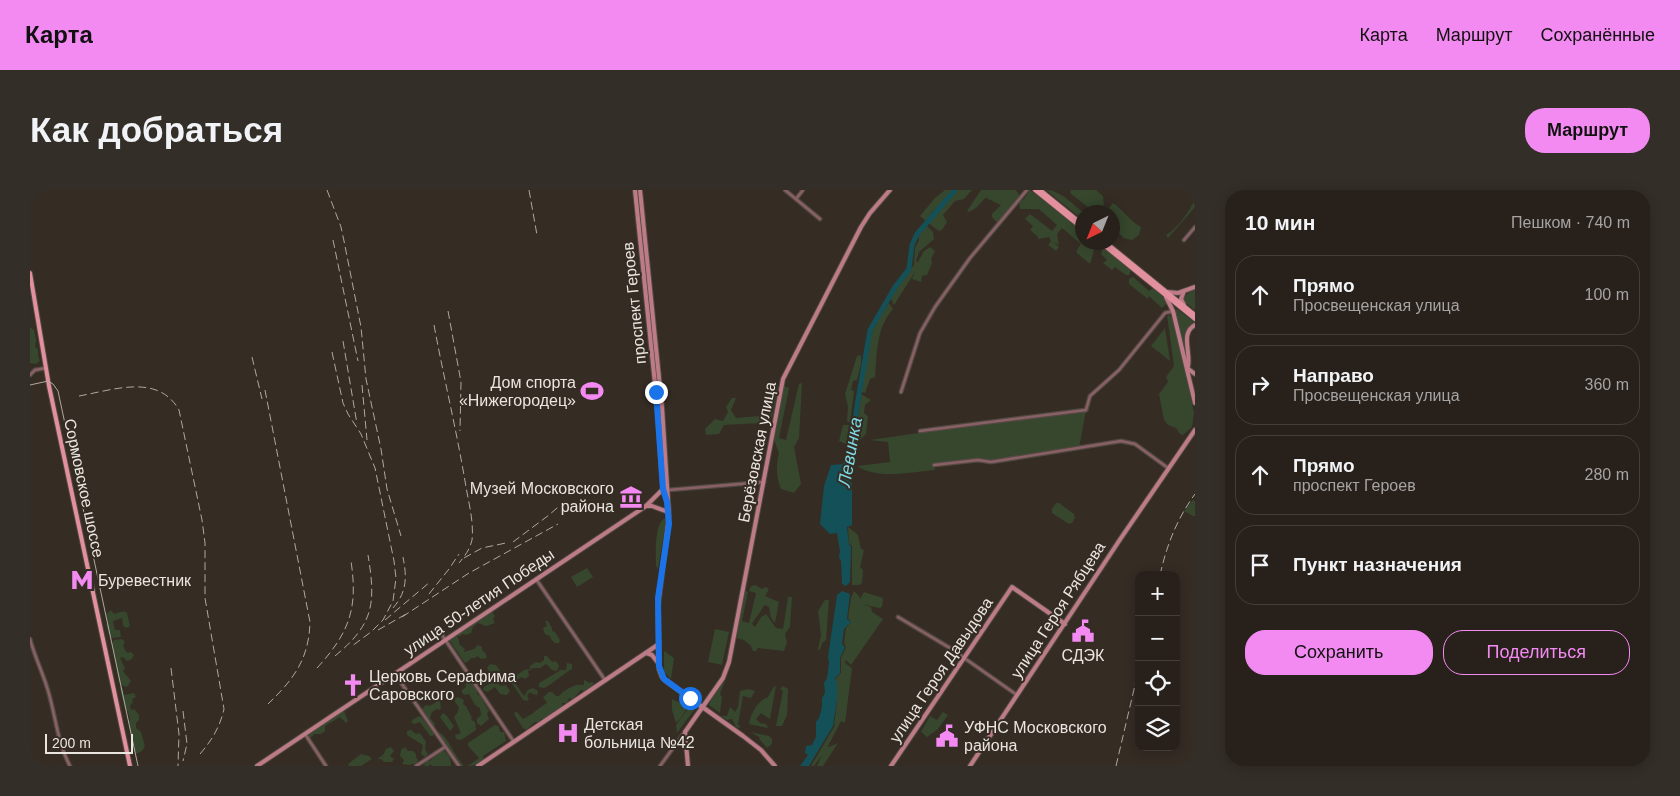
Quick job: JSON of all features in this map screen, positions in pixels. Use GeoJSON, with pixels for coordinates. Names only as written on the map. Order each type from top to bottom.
{"type":"FeatureCollection","features":[{"type":"Feature","properties":{"kind":"main road"},"geometry":{"type":"LineString","coordinates":[[1035,190],[1075,222]]}},
{"type":"Feature","properties":{"kind":"main road"},"geometry":{"type":"LineString","coordinates":[[1040,190],[1075,218]]}},
{"type":"Feature","properties":{"kind":"main road"},"geometry":{"type":"LineString","coordinates":[[1110,250],[1195,315]]}},
{"type":"Feature","properties":{"kind":"main road"},"geometry":{"type":"LineString","coordinates":[[1114,250],[1195,319]]}},
{"type":"Feature","properties":{"kind":"main road","name":"Сормовское шоссе"},"geometry":{"type":"LineString","coordinates":[[30,273],[46,368],[130,766]]}},
{"type":"Feature","properties":{"kind":"street","name":"проспект Героев"},"geometry":{"type":"LineString","coordinates":[[635,190],[669,524],[658,598],[659,664]]}},
{"type":"Feature","properties":{"kind":"street","name":"проспект Героев"},"geometry":{"type":"LineString","coordinates":[[640,190],[662,407],[665,490]]}},
{"type":"Feature","properties":{"kind":"street"},"geometry":{"type":"LineString","coordinates":[[785,190],[820,219]]}},
{"type":"Feature","properties":{"kind":"street"},"geometry":{"type":"LineString","coordinates":[[796,199],[803,190]]}},
{"type":"Feature","properties":{"kind":"street","name":"Берёзовская улица"},"geometry":{"type":"LineString","coordinates":[[685,732],[723,678],[729,662],[783,379],[861,227],[870,213],[890,190]]}},
{"type":"Feature","properties":{"kind":"street"},"geometry":{"type":"LineString","coordinates":[[901,392],[920,333],[935,308],[970,258],[1027,190]]}},
{"type":"Feature","properties":{"kind":"street"},"geometry":{"type":"LineString","coordinates":[[1184,240],[1195,227]]}},
{"type":"Feature","properties":{"kind":"street"},"geometry":{"type":"LineString","coordinates":[[1194,286],[1178,293],[1166,294],[1173,311],[1195,401]]}},
{"type":"Feature","properties":{"kind":"street"},"geometry":{"type":"LineString","coordinates":[[1186,289],[1181,299],[1187,308]]}},
{"type":"Feature","properties":{"kind":"street"},"geometry":{"type":"LineString","coordinates":[[920,431],[1086,410],[1090,396],[1119,370],[1165,312],[1173,311]]}},
{"type":"Feature","properties":{"kind":"street"},"geometry":{"type":"LineString","coordinates":[[1187,368],[1189,357],[1187,337],[1189,329],[1195,325]]}},
{"type":"Feature","properties":{"kind":"street"},"geometry":{"type":"LineString","coordinates":[[30,375],[35,370],[46,368]]}},
{"type":"Feature","properties":{"kind":"street"},"geometry":{"type":"LineString","coordinates":[[1187,368],[1195,374]]}},
{"type":"Feature","properties":{"kind":"street"},"geometry":{"type":"LineString","coordinates":[[1192,391],[1195,382]]}},
{"type":"Feature","properties":{"kind":"street","name":"улица Героя Рябцева"},"geometry":{"type":"LineString","coordinates":[[970,766],[1194,430]]}},
{"type":"Feature","properties":{"kind":"street"},"geometry":{"type":"LineString","coordinates":[[934,465],[978,460],[991,462],[1122,441],[1135,444],[1168,468]]}},
{"type":"Feature","properties":{"kind":"street"},"geometry":{"type":"LineString","coordinates":[[665,490],[764,482]]}},
{"type":"Feature","properties":{"kind":"street","name":"улица 50-летия Победы"},"geometry":{"type":"LineString","coordinates":[[257,766],[646,506],[665,490]]}},
{"type":"Feature","properties":{"kind":"street"},"geometry":{"type":"LineString","coordinates":[[646,506],[657,507],[668,512]]}},
{"type":"Feature","properties":{"kind":"street"},"geometry":{"type":"LineString","coordinates":[[536,578],[605,680]]}},
{"type":"Feature","properties":{"kind":"street","name":"улица Героя Давыдова"},"geometry":{"type":"LineString","coordinates":[[891,766],[1012,588],[1065,624]]}},
{"type":"Feature","properties":{"kind":"street"},"geometry":{"type":"LineString","coordinates":[[898,617],[964,658],[1017,695]]}},
{"type":"Feature","properties":{"kind":"street"},"geometry":{"type":"LineString","coordinates":[[442,635],[514,742]]}},
{"type":"Feature","properties":{"kind":"street"},"geometry":{"type":"LineString","coordinates":[[30,639],[36,659],[42,668],[63,754],[70,766]]}},
{"type":"Feature","properties":{"kind":"street"},"geometry":{"type":"LineString","coordinates":[[478,766],[659,644]]}},
{"type":"Feature","properties":{"kind":"street"},"geometry":{"type":"LineString","coordinates":[[646,653],[652,655],[659,664],[661,674],[666,682],[754,744],[775,766]]}},
{"type":"Feature","properties":{"kind":"street"},"geometry":{"type":"LineString","coordinates":[[396,674],[459,766]]}},
{"type":"Feature","properties":{"kind":"street"},"geometry":{"type":"LineString","coordinates":[[660,766],[685,732]]}},
{"type":"Feature","properties":{"kind":"street"},"geometry":{"type":"LineString","coordinates":[[685,732],[688,766]]}},
{"type":"Feature","properties":{"kind":"street"},"geometry":{"type":"LineString","coordinates":[[305,734],[326,766]]}},
{"type":"Feature","properties":{"kind":"street"},"geometry":{"type":"LineString","coordinates":[[416,766],[445,747]]}},
{"type":"Feature","properties":{"kind":"green space"},"geometry":{"type":"Polygon","coordinates":[[[945,190],[953,190],[926,221],[920,216],[935,198],[945,190]]]}},
{"type":"Feature","properties":{"kind":"green space"},"geometry":{"type":"Polygon","coordinates":[[[956,190],[972,190],[964,199],[955,201],[943,215],[947,222],[942,230],[939,231],[928,223],[956,190]]]}},
{"type":"Feature","properties":{"kind":"green space"},"geometry":{"type":"Polygon","coordinates":[[[981,190],[1016,190],[1020,196],[998,224],[992,217],[992,214],[1001,205],[986,198],[988,195],[976,208],[969,212],[967,211],[981,190]]]}},
{"type":"Feature","properties":{"kind":"green space"},"geometry":{"type":"Polygon","coordinates":[[[1030,190],[1075,225],[1075,239],[1062,228],[1057,234],[1059,245],[1053,242],[1059,247],[1056,251],[1048,245],[1051,241],[1049,237],[1038,239],[1030,230],[1033,226],[1025,219],[1030,214],[1052,231],[1057,225],[1039,209],[1020,209],[1019,202],[1024,199],[1030,190]]]}},
{"type":"Feature","properties":{"kind":"green space"},"geometry":{"type":"Polygon","coordinates":[[[1046,190],[1056,192],[1075,206],[1075,213],[1046,190]]]}},
{"type":"Feature","properties":{"kind":"green space"},"geometry":{"type":"Polygon","coordinates":[[[1071,190],[1096,190],[1103,196],[1104,205],[1085,205],[1070,193],[1071,190]]]}},
{"type":"Feature","properties":{"kind":"green space"},"geometry":{"type":"Polygon","coordinates":[[[1195,199],[1195,207],[1168,238],[1166,235],[1183,219],[1195,199]]]}},
{"type":"Feature","properties":{"kind":"green space"},"geometry":{"type":"Polygon","coordinates":[[[1120,209],[1141,227],[1139,235],[1132,240],[1124,238],[1120,234],[1120,209]]]}},
{"type":"Feature","properties":{"kind":"green space"},"geometry":{"type":"Polygon","coordinates":[[[926,225],[933,232],[934,239],[919,252],[916,261],[918,262],[924,251],[930,247],[935,251],[931,259],[932,263],[927,275],[922,276],[921,282],[912,279],[915,272],[894,305],[891,299],[896,287],[914,265],[915,248],[919,240],[918,236],[926,225]]]}},
{"type":"Feature","properties":{"kind":"green space"},"geometry":{"type":"Polygon","coordinates":[[[1077,250],[1094,250],[1090,264],[1077,253],[1077,250]]]}},
{"type":"Feature","properties":{"kind":"green space"},"geometry":{"type":"Polygon","coordinates":[[[1102,250],[1106,250],[1131,270],[1129,275],[1115,267],[1112,270],[1103,263],[1107,260],[1101,254],[1102,250]]]}},
{"type":"Feature","properties":{"kind":"green space"},"geometry":{"type":"Polygon","coordinates":[[[1133,277],[1149,291],[1153,288],[1168,302],[1162,308],[1149,296],[1148,299],[1129,284],[1129,279],[1133,277]]]}},
{"type":"Feature","properties":{"kind":"green space"},"geometry":{"type":"Polygon","coordinates":[[[1195,290],[1195,310],[1182,300],[1188,293],[1195,290]]]}},
{"type":"Feature","properties":{"kind":"green space"},"geometry":{"type":"Polygon","coordinates":[[[889,303],[893,309],[887,316],[880,333],[875,377],[870,379],[865,393],[861,392],[871,330],[889,303]]]}},
{"type":"Feature","properties":{"kind":"green space"},"geometry":{"type":"Polygon","coordinates":[[[1177,309],[1195,323],[1185,333],[1186,357],[1175,311],[1177,309]]]}},
{"type":"Feature","properties":{"kind":"green space"},"geometry":{"type":"Polygon","coordinates":[[[1169,315],[1174,320],[1194,413],[1192,427],[1183,435],[1164,420],[1159,394],[1168,382],[1166,377],[1174,366],[1167,317],[1169,315]]]}},
{"type":"Feature","properties":{"kind":"green space"},"geometry":{"type":"Polygon","coordinates":[[[30,327],[34,330],[35,347],[38,349],[40,361],[36,364],[30,363],[30,327]]]}},
{"type":"Feature","properties":{"kind":"green space"},"geometry":{"type":"Polygon","coordinates":[[[1165,328],[1170,361],[1151,346],[1165,328]]]}},
{"type":"Feature","properties":{"kind":"green space"},"geometry":{"type":"Polygon","coordinates":[[[861,355],[857,380],[853,381],[851,390],[854,391],[850,423],[847,421],[848,407],[845,394],[857,356],[861,355]]]}},
{"type":"Feature","properties":{"kind":"green space"},"geometry":{"type":"Polygon","coordinates":[[[802,383],[799,438],[794,447],[801,484],[794,493],[781,489],[777,471],[779,453],[774,440],[783,386],[789,388],[779,438],[786,440],[799,384],[802,383]]]}},
{"type":"Feature","properties":{"kind":"green space"},"geometry":{"type":"Polygon","coordinates":[[[775,385],[778,387],[772,418],[769,416],[775,385]]]}},
{"type":"Feature","properties":{"kind":"green space"},"geometry":{"type":"Polygon","coordinates":[[[861,394],[871,400],[865,405],[864,413],[868,416],[866,434],[859,441],[855,440],[861,394]]]}},
{"type":"Feature","properties":{"kind":"green space"},"geometry":{"type":"Polygon","coordinates":[[[732,398],[736,398],[731,410],[736,418],[759,416],[765,420],[762,423],[724,425],[719,434],[706,435],[705,429],[715,419],[723,421],[728,412],[726,407],[732,398]]]}},
{"type":"Feature","properties":{"kind":"green space"},"geometry":{"type":"Polygon","coordinates":[[[1086,410],[1079,448],[991,462],[978,460],[934,465],[935,470],[905,473],[875,473],[857,466],[890,462],[888,442],[870,440],[1082,413],[1086,410]]]}},
{"type":"Feature","properties":{"kind":"green space"},"geometry":{"type":"Polygon","coordinates":[[[843,425],[849,425],[846,444],[839,441],[843,425]]]}},
{"type":"Feature","properties":{"kind":"green space"},"geometry":{"type":"Polygon","coordinates":[[[1193,500],[1195,501],[1195,516],[1184,511],[1193,500]]]}},
{"type":"Feature","properties":{"kind":"green space"},"geometry":{"type":"Polygon","coordinates":[[[1056,503],[1059,503],[1074,514],[1075,518],[1072,523],[1069,524],[1052,513],[1056,503]]]}},
{"type":"Feature","properties":{"kind":"green space"},"geometry":{"type":"Polygon","coordinates":[[[665,518],[658,569],[656,566],[657,532],[661,521],[665,518]]]}},
{"type":"Feature","properties":{"kind":"green space"},"geometry":{"type":"Polygon","coordinates":[[[848,527],[858,535],[861,549],[864,550],[860,567],[863,570],[862,583],[859,585],[852,585],[852,546],[849,543],[848,527]]]}},
{"type":"Feature","properties":{"kind":"green space"},"geometry":{"type":"Polygon","coordinates":[[[587,568],[593,577],[577,587],[571,577],[587,568]]]}},
{"type":"Feature","properties":{"kind":"green space"},"geometry":{"type":"Polygon","coordinates":[[[755,585],[762,589],[766,587],[769,589],[765,596],[779,602],[775,623],[771,618],[769,607],[764,605],[752,624],[755,627],[761,617],[766,614],[776,628],[783,629],[788,597],[792,597],[790,627],[785,634],[787,642],[784,651],[758,648],[756,651],[753,651],[751,646],[744,640],[737,638],[744,590],[748,592],[742,621],[749,623],[756,593],[749,591],[751,586],[755,585]]]}},
{"type":"Feature","properties":{"kind":"green space"},"geometry":{"type":"Polygon","coordinates":[[[854,591],[860,599],[864,592],[883,598],[882,607],[879,608],[862,604],[871,607],[872,612],[883,619],[851,665],[846,660],[845,663],[852,668],[845,723],[841,721],[828,746],[838,743],[823,766],[817,766],[822,755],[814,766],[811,766],[834,727],[837,699],[836,678],[841,673],[841,658],[846,647],[844,643],[846,628],[851,622],[848,618],[854,591]]]}},
{"type":"Feature","properties":{"kind":"green space"},"geometry":{"type":"Polygon","coordinates":[[[825,600],[829,600],[826,640],[822,643],[820,650],[818,649],[821,635],[818,611],[825,600]]]}},
{"type":"Feature","properties":{"kind":"green space"},"geometry":{"type":"Polygon","coordinates":[[[111,610],[114,614],[124,611],[127,613],[130,626],[127,628],[123,626],[122,618],[113,621],[115,630],[120,630],[121,637],[112,638],[109,635],[106,625],[108,623],[106,614],[111,610]]]}},
{"type":"Feature","properties":{"kind":"green space"},"geometry":{"type":"Polygon","coordinates":[[[490,611],[495,616],[493,619],[495,623],[486,626],[478,623],[473,627],[471,633],[458,636],[458,633],[471,626],[476,620],[484,617],[490,611]]]}},
{"type":"Feature","properties":{"kind":"green space"},"geometry":{"type":"Polygon","coordinates":[[[545,621],[548,621],[552,631],[555,632],[560,640],[559,643],[555,643],[544,632],[543,628],[547,626],[545,621]]]}},
{"type":"Feature","properties":{"kind":"green space"},"geometry":{"type":"Polygon","coordinates":[[[715,629],[729,632],[722,665],[708,662],[715,629]]]}},
{"type":"Feature","properties":{"kind":"green space"},"geometry":{"type":"Polygon","coordinates":[[[454,636],[457,636],[459,644],[465,649],[464,652],[474,649],[478,645],[482,647],[487,658],[481,659],[477,656],[465,663],[450,641],[454,636]]]}},
{"type":"Feature","properties":{"kind":"green space"},"geometry":{"type":"Polygon","coordinates":[[[122,639],[125,642],[123,646],[127,653],[131,652],[134,655],[132,659],[127,661],[123,657],[120,658],[125,668],[123,671],[131,681],[127,687],[119,682],[112,643],[114,640],[122,639]]]}},
{"type":"Feature","properties":{"kind":"green space"},"geometry":{"type":"Polygon","coordinates":[[[664,651],[674,658],[671,679],[664,672],[664,651]]]}},
{"type":"Feature","properties":{"kind":"green space"},"geometry":{"type":"Polygon","coordinates":[[[544,656],[547,656],[552,662],[556,661],[559,666],[557,671],[552,670],[546,664],[540,668],[533,668],[528,671],[529,676],[525,679],[522,677],[516,680],[514,677],[524,670],[530,669],[530,666],[536,662],[540,663],[544,660],[544,656]]]}},
{"type":"Feature","properties":{"kind":"green space"},"geometry":{"type":"Polygon","coordinates":[[[567,663],[572,664],[572,669],[544,688],[539,687],[539,683],[561,670],[566,670],[567,663]]]}},
{"type":"Feature","properties":{"kind":"green space"},"geometry":{"type":"Polygon","coordinates":[[[490,664],[496,665],[503,675],[499,683],[500,686],[506,685],[510,691],[507,695],[500,694],[495,687],[488,692],[483,690],[484,687],[492,682],[493,677],[487,668],[490,664]]]}},
{"type":"Feature","properties":{"kind":"green space"},"geometry":{"type":"Polygon","coordinates":[[[466,678],[470,680],[489,711],[487,714],[489,719],[481,726],[477,723],[477,719],[481,715],[480,708],[475,705],[469,694],[465,695],[462,693],[462,690],[466,687],[466,678]]]}},
{"type":"Feature","properties":{"kind":"green space"},"geometry":{"type":"Polygon","coordinates":[[[512,679],[524,696],[528,690],[533,688],[538,691],[537,695],[530,692],[527,696],[529,699],[527,701],[523,700],[511,682],[512,679]]]}},
{"type":"Feature","properties":{"kind":"green space"},"geometry":{"type":"Polygon","coordinates":[[[585,680],[594,684],[584,691],[581,690],[573,699],[569,698],[567,703],[562,703],[562,706],[539,722],[535,722],[526,730],[514,714],[516,711],[523,719],[547,703],[543,697],[549,692],[559,696],[570,688],[584,685],[585,680]]]}},
{"type":"Feature","properties":{"kind":"green space"},"geometry":{"type":"Polygon","coordinates":[[[723,680],[725,681],[720,694],[722,697],[720,713],[709,705],[723,680]]]}},
{"type":"Feature","properties":{"kind":"green space"},"geometry":{"type":"Polygon","coordinates":[[[776,685],[770,719],[761,713],[756,719],[760,723],[766,724],[768,728],[749,724],[755,708],[768,697],[776,685]]]}},
{"type":"Feature","properties":{"kind":"green space"},"geometry":{"type":"Polygon","coordinates":[[[121,686],[124,695],[134,693],[136,697],[132,699],[133,702],[130,706],[131,710],[134,709],[139,715],[136,728],[141,732],[145,746],[142,751],[136,754],[128,722],[130,720],[128,711],[125,709],[121,686]]]}},
{"type":"Feature","properties":{"kind":"green space"},"geometry":{"type":"Polygon","coordinates":[[[783,686],[788,689],[787,715],[782,726],[776,726],[783,691],[780,689],[783,686]]]}},
{"type":"Feature","properties":{"kind":"green space"},"geometry":{"type":"Polygon","coordinates":[[[748,689],[755,691],[751,698],[743,696],[738,724],[741,728],[736,727],[732,719],[727,720],[721,716],[727,716],[730,707],[735,712],[738,707],[740,691],[748,689]]]}},
{"type":"Feature","properties":{"kind":"green space"},"geometry":{"type":"Polygon","coordinates":[[[439,695],[442,698],[440,710],[437,709],[432,712],[430,718],[435,724],[434,727],[426,717],[426,714],[421,710],[426,705],[430,706],[436,702],[439,695]]]}},
{"type":"Feature","properties":{"kind":"green space"},"geometry":{"type":"Polygon","coordinates":[[[458,697],[464,700],[463,704],[472,718],[471,720],[475,722],[476,730],[461,740],[456,739],[455,735],[461,733],[454,717],[459,707],[455,702],[455,698],[458,697]]]}},
{"type":"Feature","properties":{"kind":"green space"},"geometry":{"type":"Polygon","coordinates":[[[672,699],[688,707],[676,723],[672,710],[672,699]]]}},
{"type":"Feature","properties":{"kind":"green space"},"geometry":{"type":"Polygon","coordinates":[[[693,706],[694,710],[677,733],[676,725],[693,706]]]}},
{"type":"Feature","properties":{"kind":"green space"},"geometry":{"type":"Polygon","coordinates":[[[341,711],[344,711],[348,721],[346,723],[340,717],[325,726],[325,731],[321,734],[314,734],[310,739],[307,735],[341,711]]]}},
{"type":"Feature","properties":{"kind":"green space"},"geometry":{"type":"Polygon","coordinates":[[[943,712],[948,715],[938,729],[927,737],[921,732],[930,716],[937,720],[943,712]]]}},
{"type":"Feature","properties":{"kind":"green space"},"geometry":{"type":"Polygon","coordinates":[[[443,713],[454,726],[450,731],[440,717],[443,713]]]}},
{"type":"Feature","properties":{"kind":"green space"},"geometry":{"type":"Polygon","coordinates":[[[419,716],[434,734],[433,736],[430,736],[420,722],[412,723],[412,720],[419,716]]]}},
{"type":"Feature","properties":{"kind":"green space"},"geometry":{"type":"Polygon","coordinates":[[[495,725],[499,726],[500,732],[504,732],[506,741],[483,756],[484,759],[479,763],[468,766],[479,758],[468,746],[468,743],[495,725]]]}},
{"type":"Feature","properties":{"kind":"green space"},"geometry":{"type":"Polygon","coordinates":[[[411,730],[416,734],[420,733],[426,742],[425,749],[428,754],[425,757],[421,754],[423,745],[407,735],[407,731],[411,730]]]}},
{"type":"Feature","properties":{"kind":"green space"},"geometry":{"type":"Polygon","coordinates":[[[439,732],[464,766],[459,766],[445,746],[445,743],[439,737],[439,732]]]}},
{"type":"Feature","properties":{"kind":"green space"},"geometry":{"type":"Polygon","coordinates":[[[750,732],[769,736],[772,739],[772,744],[767,748],[759,737],[750,732]]]}},
{"type":"Feature","properties":{"kind":"green space"},"geometry":{"type":"Polygon","coordinates":[[[391,747],[394,751],[390,756],[394,759],[392,762],[384,762],[378,758],[383,755],[386,749],[391,747]]]}},
{"type":"Feature","properties":{"kind":"green space"},"geometry":{"type":"Polygon","coordinates":[[[405,747],[408,751],[413,751],[416,754],[417,763],[402,764],[404,760],[400,756],[401,750],[405,747]]]}},
{"type":"Feature","properties":{"kind":"green space"},"geometry":{"type":"Polygon","coordinates":[[[440,748],[451,760],[451,766],[433,766],[430,764],[429,766],[424,766],[426,760],[430,761],[433,758],[433,752],[440,748]]]}},
{"type":"Feature","properties":{"kind":"green space"},"geometry":{"type":"Polygon","coordinates":[[[361,754],[372,759],[361,766],[349,766],[348,764],[361,754]]]}},
{"type":"Feature","properties":{"kind":"water"},"geometry":{"type":"Polygon","coordinates":[[[844,461],[854,468],[849,481],[852,483],[852,525],[847,527],[851,547],[850,582],[846,586],[842,584],[837,533],[830,534],[820,524],[824,486],[831,465],[843,464],[844,461]]]}},
{"type":"Feature","properties":{"kind":"water"},"geometry":{"type":"Polygon","coordinates":[[[842,591],[850,594],[847,619],[851,622],[844,629],[842,644],[845,647],[840,658],[840,673],[835,678],[837,683],[837,699],[833,726],[809,766],[800,766],[808,755],[805,753],[806,746],[812,745],[816,737],[816,722],[819,718],[822,698],[825,693],[824,683],[827,678],[828,657],[837,595],[842,591]]]}},
{"type":"Feature","properties":{"kind":"waterway","name":"Левинка"},"geometry":{"type":"LineString","coordinates":[[845,467],[851,453],[870,330],[895,287],[909,269],[912,245],[917,234],[955,190]]}},
{"type":"Feature","properties":{"kind":"tram line"},"geometry":{"type":"LineString","coordinates":[[30,385],[48,381],[58,391],[138,766]]}},
{"type":"Feature","properties":{"kind":"railway"},"geometry":{"type":"LineString","coordinates":[[327,190],[341,227],[344,241],[361,327],[366,379],[381,449],[387,489],[401,536]]}},
{"type":"Feature","properties":{"kind":"railway"},"geometry":{"type":"LineString","coordinates":[[529,190],[537,235]]}},
{"type":"Feature","properties":{"kind":"railway"},"geometry":{"type":"LineString","coordinates":[[333,240],[358,361]]}},
{"type":"Feature","properties":{"kind":"railway"},"geometry":{"type":"LineString","coordinates":[[448,311],[461,382],[460,431]]}},
{"type":"Feature","properties":{"kind":"railway"},"geometry":{"type":"LineString","coordinates":[[434,325],[472,520],[472,540],[467,552],[459,563]]}},
{"type":"Feature","properties":{"kind":"railway"},"geometry":{"type":"LineString","coordinates":[[343,341],[357,424]]}},
{"type":"Feature","properties":{"kind":"railway"},"geometry":{"type":"LineString","coordinates":[[332,352],[343,403],[361,434],[375,468],[396,578],[393,601],[383,620],[352,646]]}},
{"type":"Feature","properties":{"kind":"railway"},"geometry":{"type":"LineString","coordinates":[[252,357],[262,399]]}},
{"type":"Feature","properties":{"kind":"railway"},"geometry":{"type":"LineString","coordinates":[[362,385],[367,440]]}},
{"type":"Feature","properties":{"kind":"railway"},"geometry":{"type":"LineString","coordinates":[[79,396],[120,388],[147,388],[159,391],[170,399],[179,410],[202,520],[205,543],[205,598],[224,709],[215,733],[200,754]]}},
{"type":"Feature","properties":{"kind":"railway"},"geometry":{"type":"LineString","coordinates":[[265,390],[310,622],[307,647],[303,658],[292,677],[268,704]]}},
{"type":"Feature","properties":{"kind":"railway"},"geometry":{"type":"LineString","coordinates":[[1161,571],[1173,532],[1195,494]]}},
{"type":"Feature","properties":{"kind":"railway"},"geometry":{"type":"LineString","coordinates":[[513,542],[565,501]]}},
{"type":"Feature","properties":{"kind":"railway"},"geometry":{"type":"LineString","coordinates":[[402,617],[469,573],[558,524]]}},
{"type":"Feature","properties":{"kind":"railway"},"geometry":{"type":"LineString","coordinates":[[464,558],[482,548],[506,543]]}},
{"type":"Feature","properties":{"kind":"railway"},"geometry":{"type":"LineString","coordinates":[[429,594],[459,554]]}},
{"type":"Feature","properties":{"kind":"railway"},"geometry":{"type":"LineString","coordinates":[[335,656],[358,633],[365,623],[369,612],[372,587],[368,555]]}},
{"type":"Feature","properties":{"kind":"railway"},"geometry":{"type":"LineString","coordinates":[[393,608],[398,602],[405,584],[403,557]]}},
{"type":"Feature","properties":{"kind":"railway"},"geometry":{"type":"LineString","coordinates":[[317,668],[337,643],[349,619],[353,592],[351,561]]}},
{"type":"Feature","properties":{"kind":"railway"},"geometry":{"type":"LineString","coordinates":[[385,620],[430,582]]}},
{"type":"Feature","properties":{"kind":"railway"},"geometry":{"type":"LineString","coordinates":[[378,630],[408,613]]}},
{"type":"Feature","properties":{"kind":"railway"},"geometry":{"type":"LineString","coordinates":[[171,668],[179,734],[178,766]]}},
{"type":"Feature","properties":{"kind":"railway"},"geometry":{"type":"LineString","coordinates":[[1116,766],[1135,685]]}},
{"type":"Feature","properties":{"kind":"railway"},"geometry":{"type":"LineString","coordinates":[[183,711],[187,744],[183,761]]}},
{"type":"Feature","properties":{"kind":"place","name":"Дом спорта «Нижегородец»"},"geometry":{"type":"Point","coordinates":[592,391]}},
{"type":"Feature","properties":{"kind":"place","name":"Музей Московского района"},"geometry":{"type":"Point","coordinates":[631,497]}},
{"type":"Feature","properties":{"kind":"place","name":"Буревестник"},"geometry":{"type":"Point","coordinates":[82,580]}},
{"type":"Feature","properties":{"kind":"place","name":"СДЭК"},"geometry":{"type":"Point","coordinates":[1083,631]}},
{"type":"Feature","properties":{"kind":"place","name":"Церковь Серафима Саровского"},"geometry":{"type":"Point","coordinates":[353,685]}},
{"type":"Feature","properties":{"kind":"place","name":"Детская больница №42"},"geometry":{"type":"Point","coordinates":[568,733]}},
{"type":"Feature","properties":{"kind":"place","name":"УФНС Московского района"},"geometry":{"type":"Point","coordinates":[947,736]}},
{"type":"Feature","properties":{"kind":"route"},"geometry":{"type":"LineString","coordinates":[[656,392],[663,489],[667,502],[669,524],[658,598],[659,666],[664,679],[690,698]]}}]}
